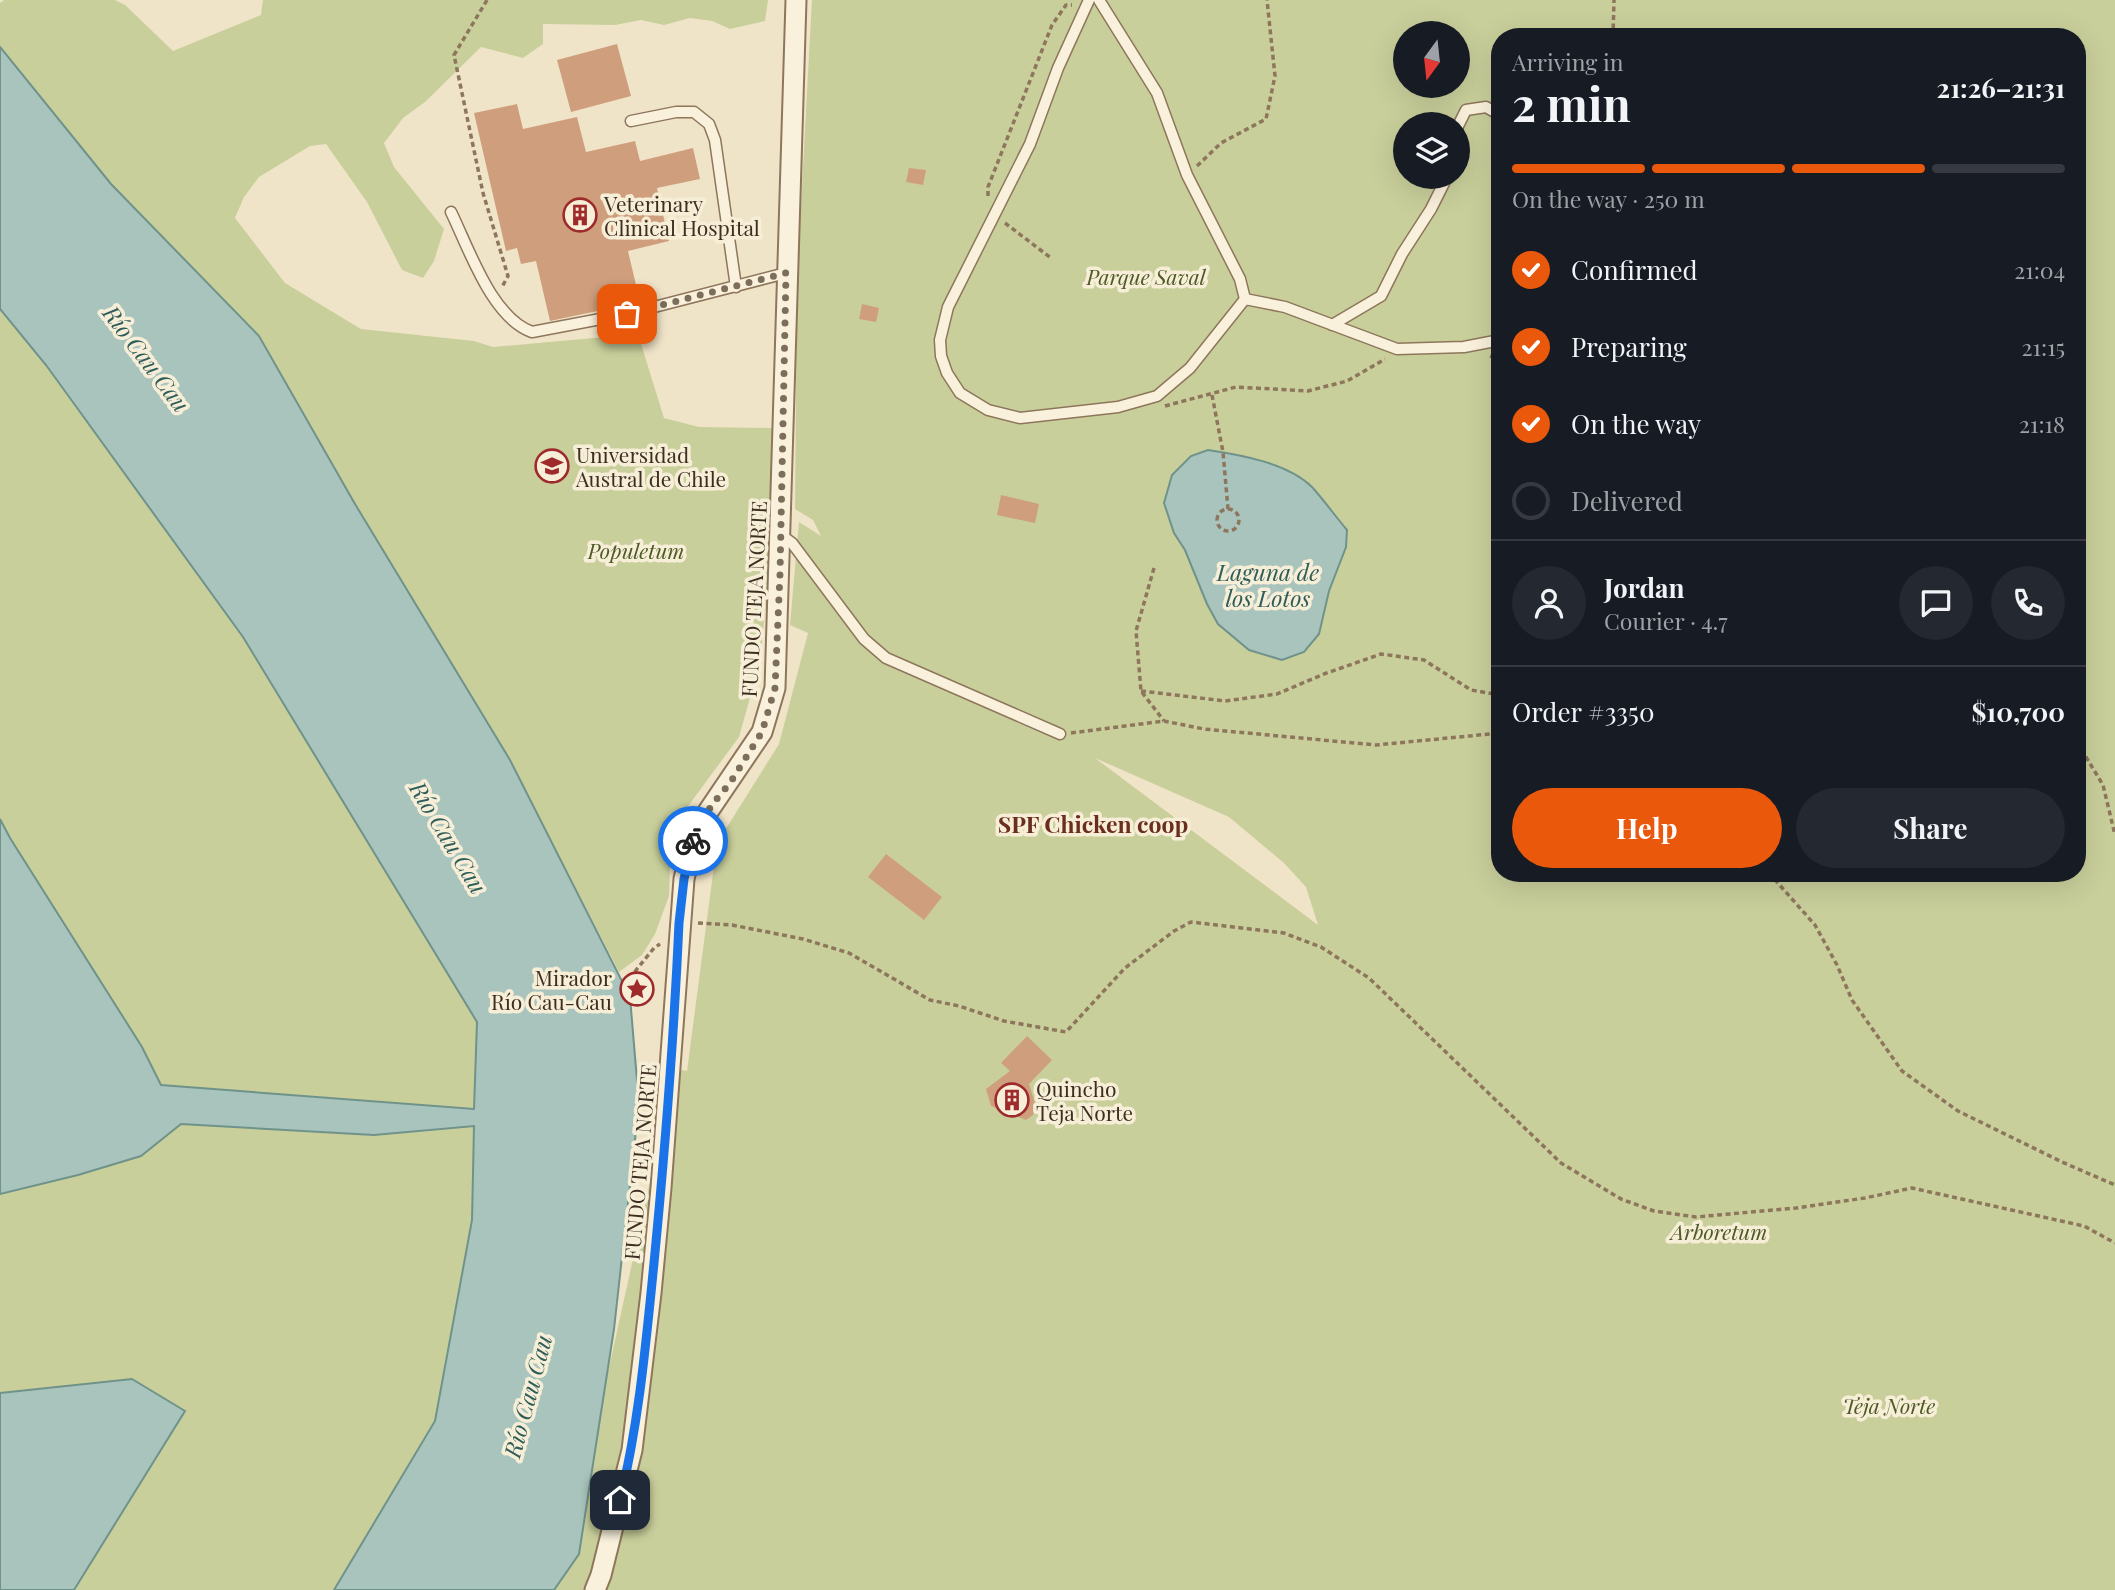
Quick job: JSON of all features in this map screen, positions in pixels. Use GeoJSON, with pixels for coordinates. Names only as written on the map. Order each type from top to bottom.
{"type":"FeatureCollection","features":[{"type":"Feature","properties":{"kind":"street","name":"FUNDO TEJA NORTE"},"geometry":{"type":"LineString","coordinates":[[595,1590],[632,1450],[661,1188],[684,879],[694,838],[711,806],[730,783],[762,732],[772,704],[776,673],[796,0]]}},
{"type":"Feature","properties":{"kind":"lane"},"geometry":{"type":"LineString","coordinates":[[1088,0],[1058,68],[1030,144],[948,307],[940,340],[941,356],[947,373],[960,393],[988,410],[1020,418],[1118,407],[1157,396],[1190,368],[1245,299]]}},
{"type":"Feature","properties":{"kind":"lane"},"geometry":{"type":"LineString","coordinates":[[1098,0],[1157,93],[1187,175],[1240,279],[1245,299]]}},
{"type":"Feature","properties":{"kind":"lane"},"geometry":{"type":"LineString","coordinates":[[1465,112],[1486,107],[1491,110]]}},
{"type":"Feature","properties":{"kind":"lane"},"geometry":{"type":"LineString","coordinates":[[631,121],[676,112],[694,112],[709,124],[715,139],[736,286]]}},
{"type":"Feature","properties":{"kind":"lane"},"geometry":{"type":"LineString","coordinates":[[1332,325],[1381,296],[1402,254],[1432,209],[1441,189]]}},
{"type":"Feature","properties":{"kind":"lane"},"geometry":{"type":"LineString","coordinates":[[451,212],[495,302],[514,323],[532,332],[627,314],[786,273]]}},
{"type":"Feature","properties":{"kind":"lane"},"geometry":{"type":"LineString","coordinates":[[1245,299],[1285,307],[1383,346],[1397,349],[1464,347],[1491,342]]}},
{"type":"Feature","properties":{"kind":"lane"},"geometry":{"type":"LineString","coordinates":[[780,535],[792,543],[864,639],[886,658],[1060,734]]}},
{"type":"Feature","properties":{"kind":"path"},"geometry":{"type":"LineString","coordinates":[[487,0],[454,55],[483,193],[508,276],[495,302]]}},
{"type":"Feature","properties":{"kind":"path"},"geometry":{"type":"LineString","coordinates":[[1187,175],[1221,143],[1266,119],[1275,76],[1267,0]]}},
{"type":"Feature","properties":{"kind":"path"},"geometry":{"type":"LineString","coordinates":[[1613,28],[1615,0]]}},
{"type":"Feature","properties":{"kind":"path"},"geometry":{"type":"LineString","coordinates":[[1157,408],[1236,387],[1308,391],[1347,381],[1376,366],[1397,349]]}},
{"type":"Feature","properties":{"kind":"path"},"geometry":{"type":"LineString","coordinates":[[1212,395],[1223,452],[1228,509]]}},
{"type":"Feature","properties":{"kind":"path"},"geometry":{"type":"LineString","coordinates":[[1228,509],[1235,511],[1239,517],[1238,525],[1229,531],[1220,527],[1217,521],[1222,511],[1228,509]]}},
{"type":"Feature","properties":{"kind":"path"},"geometry":{"type":"LineString","coordinates":[[1154,568],[1136,631],[1141,691],[1164,721]]}},
{"type":"Feature","properties":{"kind":"path"},"geometry":{"type":"LineString","coordinates":[[1141,691],[1225,701],[1277,695],[1324,674],[1381,654],[1424,660],[1471,690],[1491,693]]}},
{"type":"Feature","properties":{"kind":"path"},"geometry":{"type":"LineString","coordinates":[[1060,734],[1164,721],[1204,729],[1376,745],[1491,734]]}},
{"type":"Feature","properties":{"kind":"path"},"geometry":{"type":"LineString","coordinates":[[2086,757],[2103,785],[2115,835]]}},
{"type":"Feature","properties":{"kind":"path"},"geometry":{"type":"LineString","coordinates":[[1777,882],[1815,925],[1852,1000],[1902,1071],[1958,1111],[2115,1185]]}},
{"type":"Feature","properties":{"kind":"path"},"geometry":{"type":"LineString","coordinates":[[624,985],[654,948],[679,926],[732,925],[803,939],[849,953],[930,1000],[959,1006],[1004,1021],[1066,1032],[1125,968],[1174,931],[1191,922],[1284,933],[1321,947],[1369,978],[1561,1163],[1621,1199],[1654,1211],[1696,1217],[1830,1203],[1912,1188],[2084,1226],[2115,1243]]}},
{"type":"Feature","properties":{"kind":"green space","name":"Universidad Austral de Chile"},"geometry":{"type":"Polygon","coordinates":[[[4,0],[115,0],[125,5],[173,51],[261,15],[263,0],[768,0],[765,21],[730,29],[712,21],[690,18],[664,25],[641,20],[615,25],[543,24],[543,44],[523,58],[481,47],[425,102],[403,118],[384,143],[394,167],[444,229],[434,261],[423,278],[402,270],[367,202],[326,144],[310,146],[259,177],[244,197],[235,218],[285,283],[361,329],[474,341],[493,347],[638,334],[664,418],[699,427],[772,428],[769,572],[760,662],[739,737],[686,809],[670,866],[669,896],[655,934],[642,955],[619,972],[510,760],[355,504],[259,336],[111,184],[0,47],[0,3],[4,0]]]}},
{"type":"Feature","properties":{"kind":"green space"},"geometry":{"type":"Polygon","coordinates":[[[812,0],[2115,0],[2115,1590],[550,1590],[606,1381],[675,1069],[687,1071],[717,843],[779,744],[808,633],[790,625],[799,522],[821,536],[813,520],[795,509],[797,278],[812,0]],[[1095,758],[1318,925],[1306,887],[1284,863],[1229,817],[1095,758]]]}},
{"type":"Feature","properties":{"kind":"green space"},"geometry":{"type":"Polygon","coordinates":[[[0,309],[46,365],[243,637],[477,1022],[472,1220],[435,1421],[334,1590],[0,1590],[0,309]]]}},
{"type":"Feature","properties":{"kind":"water","name":"Río Cau Cau"},"geometry":{"type":"Polygon","coordinates":[[[0,47],[111,184],[259,336],[355,504],[510,760],[630,997],[639,1104],[614,1329],[579,1554],[554,1590],[334,1590],[435,1421],[472,1220],[474,1126],[374,1135],[181,1124],[141,1156],[0,1194],[0,819],[142,1047],[161,1085],[474,1109],[477,1022],[243,637],[46,365],[0,309],[0,47]]]}},
{"type":"Feature","properties":{"kind":"water","name":"Laguna de los Lotos"},"geometry":{"type":"Polygon","coordinates":[[[1208,450],[1249,458],[1290,472],[1312,487],[1347,530],[1346,547],[1329,591],[1319,634],[1304,652],[1282,660],[1249,650],[1218,624],[1207,604],[1185,550],[1174,533],[1164,503],[1172,475],[1191,456],[1208,450]]]}},
{"type":"Feature","properties":{"kind":"water"},"geometry":{"type":"Polygon","coordinates":[[[132,1379],[185,1411],[74,1590],[0,1590],[0,1393],[132,1379]]]}},
{"type":"Feature","properties":{"kind":"building"},"geometry":{"type":"Polygon","coordinates":[[[617,44],[631,96],[571,112],[557,60],[617,44]]]}},
{"type":"Feature","properties":{"kind":"building","name":"Veterinary Clinical Hospital"},"geometry":{"type":"Polygon","coordinates":[[[517,104],[523,129],[577,117],[586,152],[635,141],[640,161],[693,148],[700,179],[657,188],[669,241],[628,251],[640,302],[550,321],[536,261],[521,264],[517,248],[506,251],[474,113],[517,104]]]}},
{"type":"Feature","properties":{"kind":"building"},"geometry":{"type":"Polygon","coordinates":[[[909,168],[926,170],[923,185],[906,182],[909,168]]]}},
{"type":"Feature","properties":{"kind":"building"},"geometry":{"type":"Polygon","coordinates":[[[862,304],[879,308],[876,322],[859,319],[862,304]]]}},
{"type":"Feature","properties":{"kind":"building"},"geometry":{"type":"Polygon","coordinates":[[[1001,495],[1039,504],[1035,523],[997,515],[1001,495]]]}},
{"type":"Feature","properties":{"kind":"building"},"geometry":{"type":"Polygon","coordinates":[[[886,854],[942,897],[924,920],[868,877],[886,854]]]}},
{"type":"Feature","properties":{"kind":"building"},"geometry":{"type":"Polygon","coordinates":[[[1027,1036],[1052,1060],[1029,1084],[1036,1106],[1033,1115],[1026,1120],[991,1106],[986,1089],[1010,1071],[1001,1063],[1027,1036]]]}},
{"type":"Feature","properties":{"kind":"way so far"},"geometry":{"type":"LineString","coordinates":[[627,314],[786,273],[775,688],[762,732],[730,783],[711,806],[693,841]]}},
{"type":"Feature","properties":{"kind":"place","name":"Veterinary Clinical Hospital"},"geometry":{"type":"Point","coordinates":[580,215]}},
{"type":"Feature","properties":{"kind":"place","name":"Universidad Austral de Chile"},"geometry":{"type":"Point","coordinates":[552,466]}},
{"type":"Feature","properties":{"kind":"place","name":"Mirador Río Cau-Cau"},"geometry":{"type":"Point","coordinates":[637,989]}},
{"type":"Feature","properties":{"kind":"place","name":"Quincho Teja Norte"},"geometry":{"type":"Point","coordinates":[1012,1100]}},
{"type":"Feature","properties":{"kind":"district","name":"SPF Chicken coop"},"geometry":{"type":"Point","coordinates":[1093,823]}},
{"type":"Feature","properties":{"kind":"route"},"geometry":{"type":"LineString","coordinates":[[620,1500],[632,1450],[651,1293],[679,923],[684,879],[693,841]]}},
{"type":"Feature","properties":{"kind":"park label","name":"Parque Saval"},"geometry":{"type":"Point","coordinates":[1146,276]}},
{"type":"Feature","properties":{"kind":"park label","name":"Populetum"},"geometry":{"type":"Point","coordinates":[636,550]}},
{"type":"Feature","properties":{"kind":"park label","name":"Arboretum"},"geometry":{"type":"Point","coordinates":[1719,1231]}},
{"type":"Feature","properties":{"kind":"park label","name":"Teja Norte"},"geometry":{"type":"Point","coordinates":[1889,1405]}}]}
